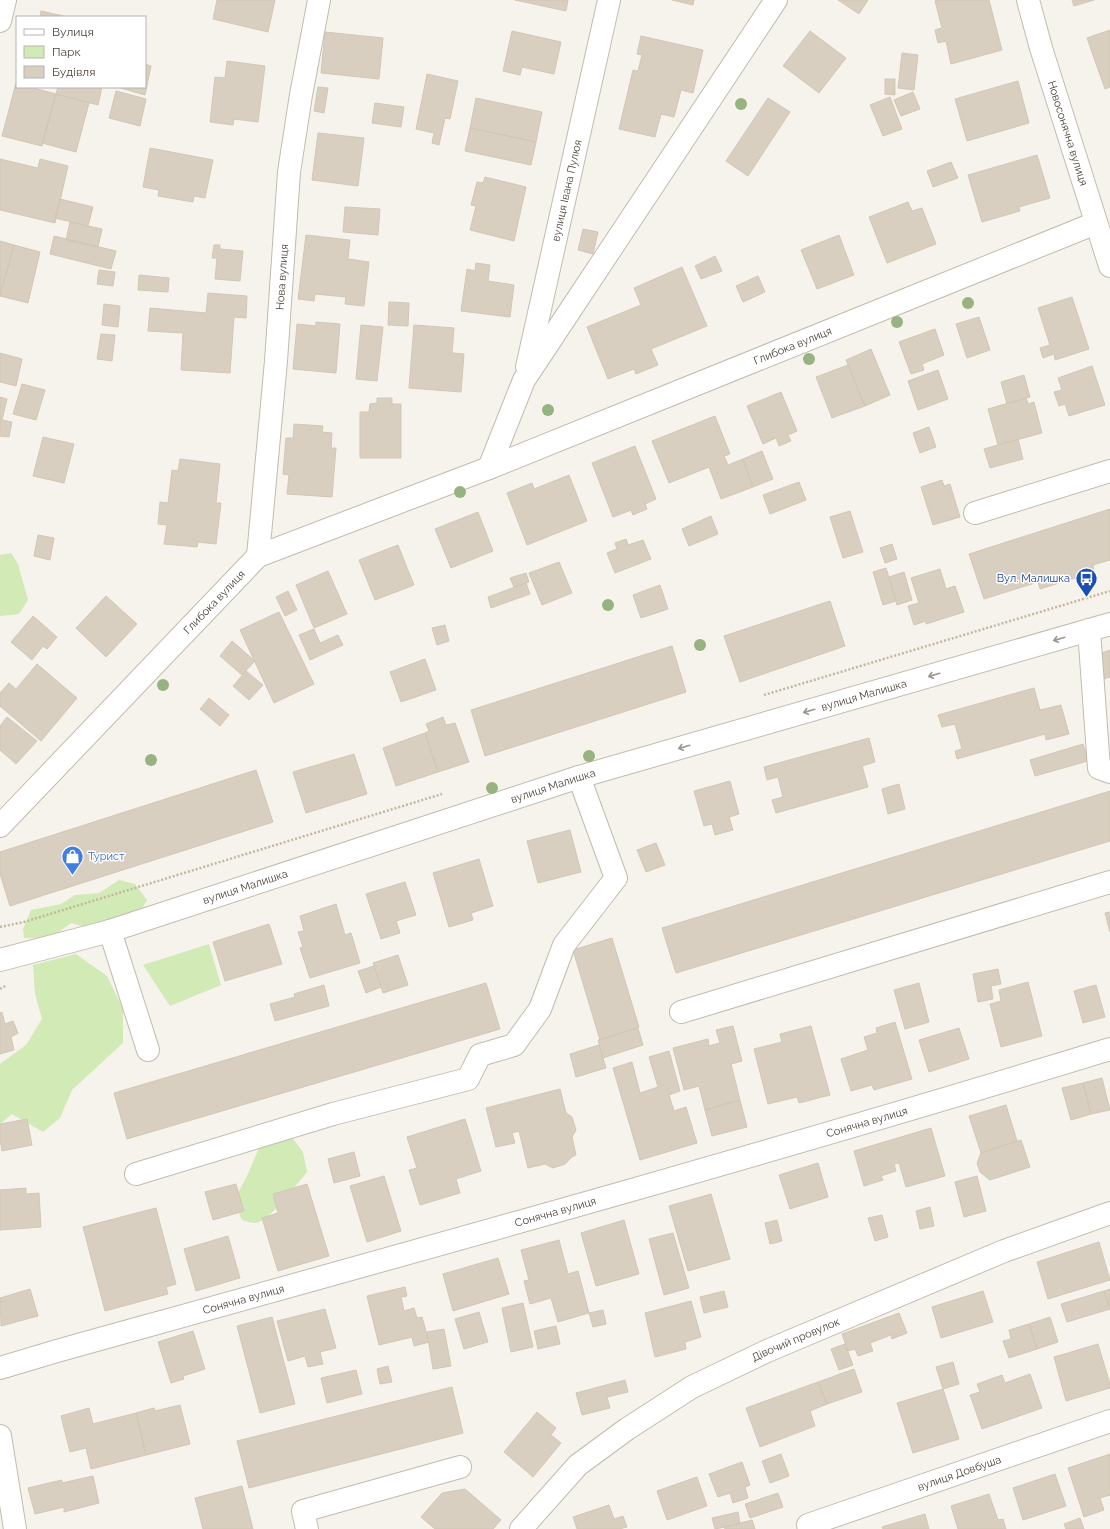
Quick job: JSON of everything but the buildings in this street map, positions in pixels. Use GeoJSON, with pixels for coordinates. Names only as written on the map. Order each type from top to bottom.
{"type":"FeatureCollection","features":[{"type":"Feature","properties":{"kind":"street"},"geometry":{"type":"LineString","coordinates":[[0,21],[5,0]]}},
{"type":"Feature","properties":{"kind":"street","name":"Нова вулиця"},"geometry":{"type":"LineString","coordinates":[[258,556],[276,361],[289,172],[301,95],[319,0]]}},
{"type":"Feature","properties":{"kind":"street","name":"вулиця Івана Пулюя"},"geometry":{"type":"LineString","coordinates":[[524,380],[609,0]]}},
{"type":"Feature","properties":{"kind":"street"},"geometry":{"type":"LineString","coordinates":[[489,468],[524,380],[776,0]]}},
{"type":"Feature","properties":{"kind":"street","name":"Новосонячна вулиця"},"geometry":{"type":"LineString","coordinates":[[1028,0],[1041,48],[1110,266]]}},
{"type":"Feature","properties":{"kind":"street","name":"Глибока вулиця"},"geometry":{"type":"LineString","coordinates":[[0,826],[258,556],[489,468],[1096,223]]}},
{"type":"Feature","properties":{"kind":"street"},"geometry":{"type":"LineString","coordinates":[[976,513],[1110,471]]}},
{"type":"Feature","properties":{"kind":"street","name":"вулиця Малишка"},"geometry":{"type":"LineString","coordinates":[[0,960],[110,931],[579,777],[1110,624]]}},
{"type":"Feature","properties":{"kind":"street"},"geometry":{"type":"LineString","coordinates":[[1089,630],[1099,768],[1110,772]]}},
{"type":"Feature","properties":{"kind":"street"},"geometry":{"type":"LineString","coordinates":[[136,1174],[333,1114],[468,1079],[480,1055],[514,1045],[540,1008],[564,945],[616,878],[579,777]]}},
{"type":"Feature","properties":{"kind":"street"},"geometry":{"type":"LineString","coordinates":[[681,1012],[1110,882]]}},
{"type":"Feature","properties":{"kind":"street"},"geometry":{"type":"LineString","coordinates":[[110,931],[148,1050]]}},
{"type":"Feature","properties":{"kind":"street","name":"Сонячна вулиця"},"geometry":{"type":"LineString","coordinates":[[0,1368],[481,1233],[988,1086],[1110,1049]]}},
{"type":"Feature","properties":{"kind":"street","name":"Дівочий провулок"},"geometry":{"type":"LineString","coordinates":[[520,1529],[578,1466],[627,1429],[692,1387],[767,1351],[989,1258],[1110,1213]]}},
{"type":"Feature","properties":{"kind":"street","name":"вулиця Довбуша"},"geometry":{"type":"LineString","coordinates":[[808,1525],[1110,1421]]}},
{"type":"Feature","properties":{"kind":"street"},"geometry":{"type":"LineString","coordinates":[[0,1436],[15,1529]]}},
{"type":"Feature","properties":{"kind":"street"},"geometry":{"type":"LineString","coordinates":[[307,1529],[303,1511],[460,1467]]}},
{"type":"Feature","properties":{"kind":"path"},"geometry":{"type":"LineString","coordinates":[[0,928],[308,835]]}},
{"type":"Feature","properties":{"kind":"green space"},"geometry":{"type":"Polygon","coordinates":[[[11,553],[18,564],[28,600],[19,614],[0,616],[0,555],[11,553]]]}},
{"type":"Feature","properties":{"kind":"green space"},"geometry":{"type":"Polygon","coordinates":[[[119,880],[135,884],[147,900],[141,911],[130,918],[103,921],[92,929],[71,923],[50,939],[24,938],[23,929],[31,910],[61,904],[75,895],[99,893],[119,880]]]}},
{"type":"Feature","properties":{"kind":"green space"},"geometry":{"type":"Polygon","coordinates":[[[209,944],[221,985],[170,1006],[143,965],[209,944]]]}},
{"type":"Feature","properties":{"kind":"green space"},"geometry":{"type":"Polygon","coordinates":[[[76,954],[107,976],[123,1009],[123,1043],[72,1090],[60,1118],[43,1132],[12,1114],[0,1124],[0,1064],[26,1045],[42,1019],[35,994],[33,965],[76,954]]]}},
{"type":"Feature","properties":{"kind":"green space"},"geometry":{"type":"Polygon","coordinates":[[[290,1135],[303,1152],[307,1172],[275,1210],[267,1217],[255,1223],[242,1220],[236,1207],[238,1193],[259,1148],[290,1135]]]}},
{"type":"Feature","properties":{"kind":"place","name":"Вул. Малишка"},"geometry":{"type":"Point","coordinates":[1086,598]}},
{"type":"Feature","properties":{"kind":"place","name":"Турист"},"geometry":{"type":"Point","coordinates":[73,876]}}]}
